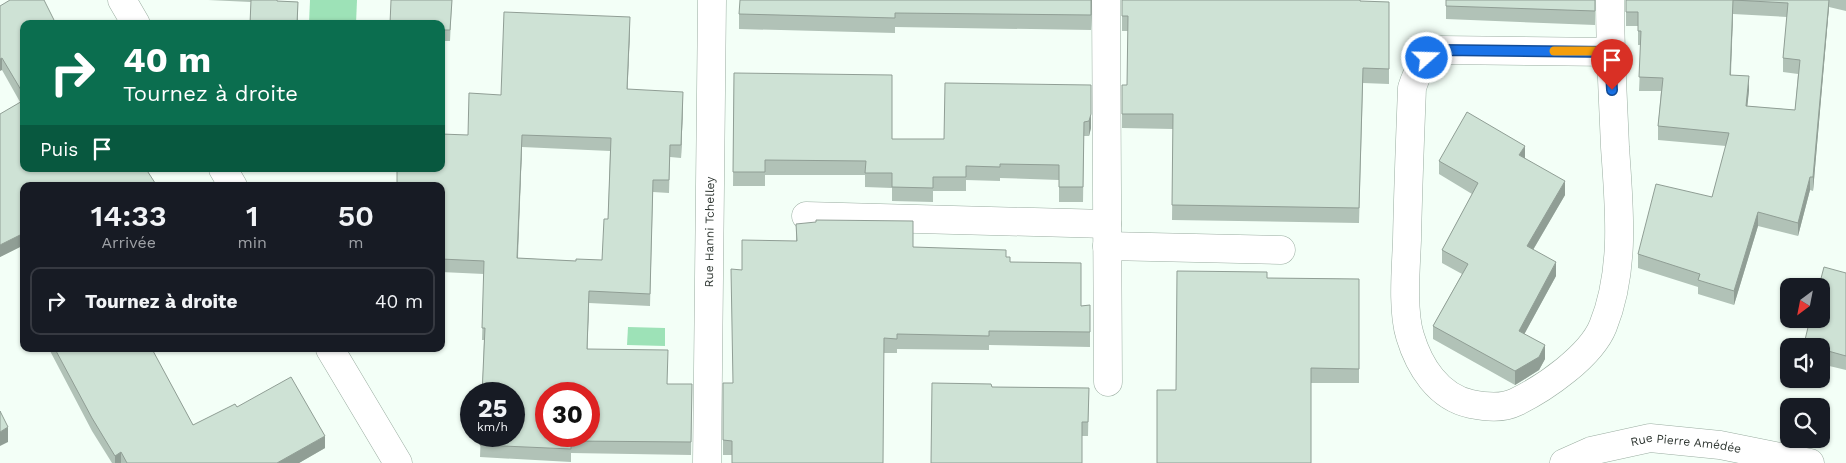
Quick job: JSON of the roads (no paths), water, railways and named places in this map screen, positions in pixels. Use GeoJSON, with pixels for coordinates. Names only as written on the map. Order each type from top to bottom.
{"type":"FeatureCollection","features":[{"type":"Feature","properties":{"kind":"street"},"geometry":{"type":"LineString","coordinates":[[122,0],[134,20]]}},
{"type":"Feature","properties":{"kind":"street","name":"Rue Hanni Tchelley"},"geometry":{"type":"LineString","coordinates":[[707,463],[712,0]]}},
{"type":"Feature","properties":{"kind":"street"},"geometry":{"type":"LineString","coordinates":[[1106,0],[1108,382]]}},
{"type":"Feature","properties":{"kind":"street"},"geometry":{"type":"LineString","coordinates":[[1610,0],[1610,52],[1620,225],[1618,262],[1610,307],[1603,328],[1590,346],[1572,364],[1537,392],[1512,404],[1488,407],[1461,402],[1437,386],[1420,362],[1409,334],[1405,287],[1412,88],[1418,71],[1427,58],[1441,50],[1610,52]]}},
{"type":"Feature","properties":{"kind":"street"},"geometry":{"type":"LineString","coordinates":[[806,216],[1107,235],[1281,250]]}},
{"type":"Feature","properties":{"kind":"street"},"geometry":{"type":"LineString","coordinates":[[332,352],[398,463]]}},
{"type":"Feature","properties":{"kind":"street","name":"Rue Pierre Amédée"},"geometry":{"type":"LineString","coordinates":[[1564,463],[1592,451],[1650,438],[1720,445],[1810,463]]}}]}
